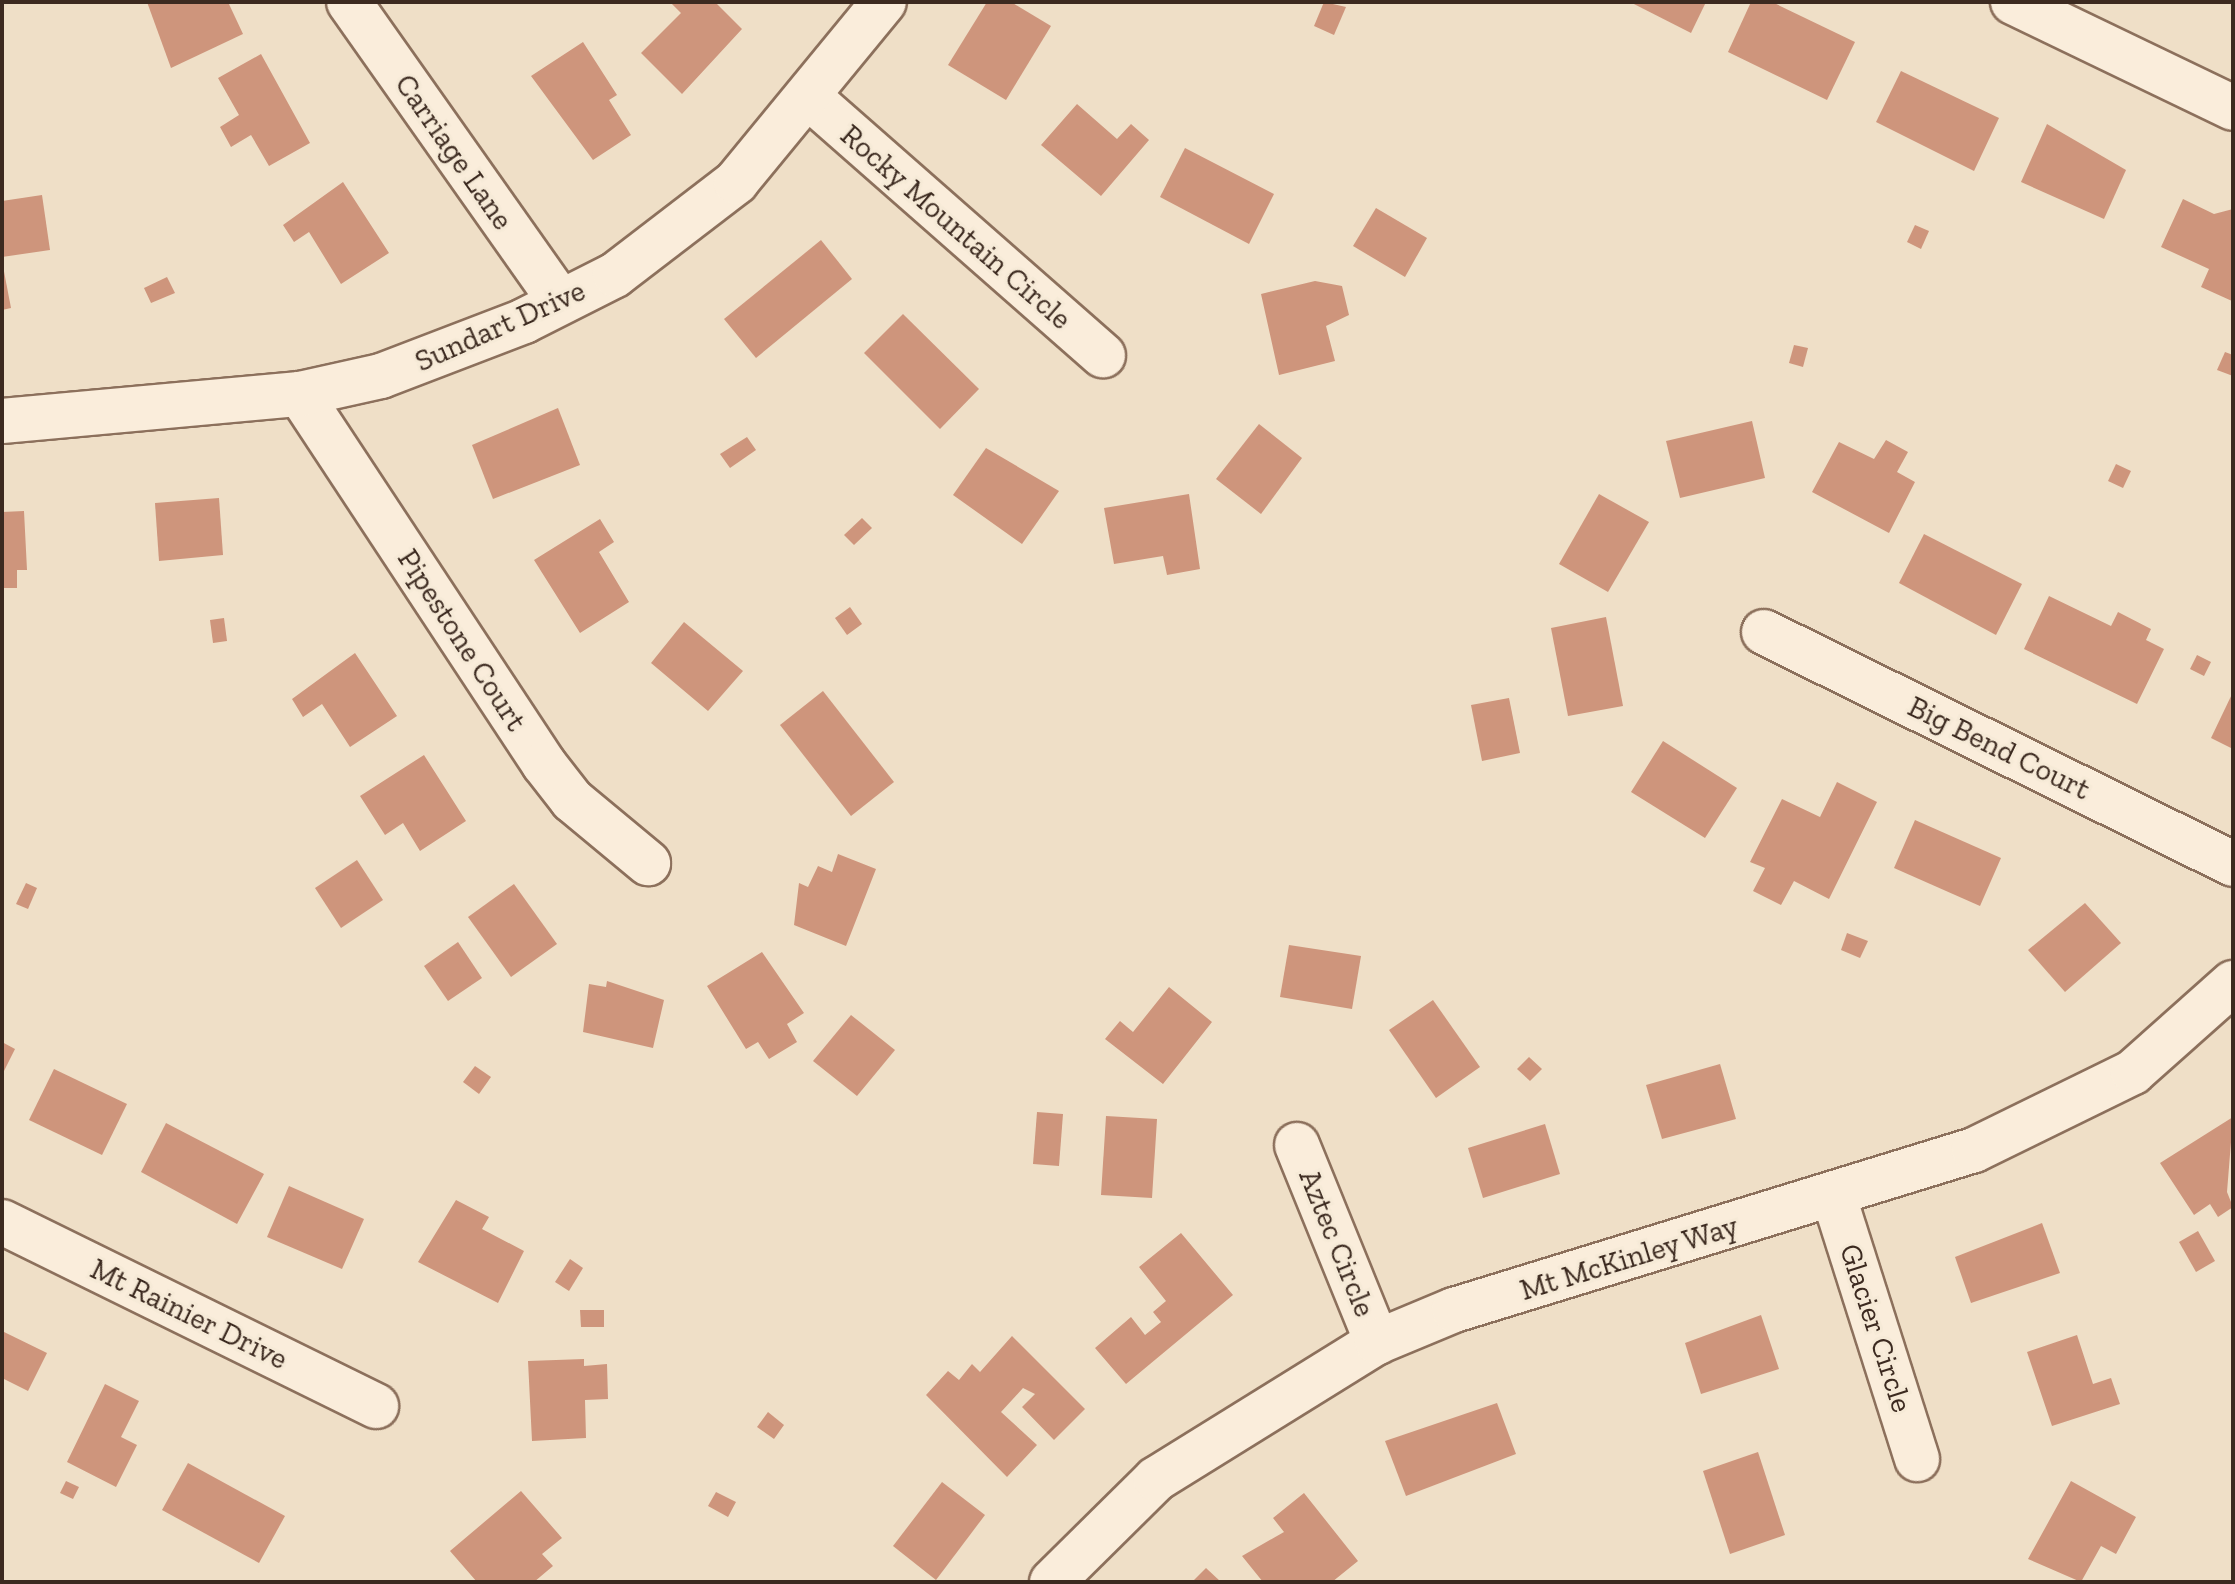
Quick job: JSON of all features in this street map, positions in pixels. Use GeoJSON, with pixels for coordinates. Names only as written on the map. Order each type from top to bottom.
{"type":"FeatureCollection","features":[{"type":"Feature","properties":{"kind":"street","name":"Carriage Lane"},"geometry":{"type":"LineString","coordinates":[[349,2],[560,301]]}},
{"type":"Feature","properties":{"kind":"street","name":"Sundart Drive"},"geometry":{"type":"LineString","coordinates":[[2,421],[300,394],[465,348],[615,275],[680,230],[736,182],[810,98],[884,2]]}},
{"type":"Feature","properties":{"kind":"street"},"geometry":{"type":"LineString","coordinates":[[2013,2],[2233,108]]}},
{"type":"Feature","properties":{"kind":"street","name":"Rocky Mountain Circle"},"geometry":{"type":"LineString","coordinates":[[810,98],[1103,355]]}},
{"type":"Feature","properties":{"kind":"street","name":"Pipestone Court"},"geometry":{"type":"LineString","coordinates":[[300,394],[544,764],[572,800],[648,863]]}},
{"type":"Feature","properties":{"kind":"street","name":"Big Bend Court"},"geometry":{"type":"LineString","coordinates":[[1764,632],[2233,864]]}},
{"type":"Feature","properties":{"kind":"street","name":"Mt McKinley Way"},"geometry":{"type":"LineString","coordinates":[[1052,1582],[1156,1479],[1377,1342],[1454,1310],[1834,1197],[2055,1117],[2133,1072],[2233,983]]}},
{"type":"Feature","properties":{"kind":"street","name":"Aztec Circle"},"geometry":{"type":"LineString","coordinates":[[1297,1145],[1377,1342]]}},
{"type":"Feature","properties":{"kind":"street","name":"Glacier Circle"},"geometry":{"type":"LineString","coordinates":[[1834,1197],[1917,1459]]}},
{"type":"Feature","properties":{"kind":"street","name":"Mt Rainier Drive"},"geometry":{"type":"LineString","coordinates":[[2,1222],[376,1406]]}},
{"type":"Feature","properties":{"kind":"building"},"geometry":{"type":"Polygon","coordinates":[[[147,2],[228,2],[243,34],[171,68],[147,2]]]}},
{"type":"Feature","properties":{"kind":"building"},"geometry":{"type":"Polygon","coordinates":[[[670,2],[715,2],[742,29],[682,94],[641,53],[681,13],[670,2]]]}},
{"type":"Feature","properties":{"kind":"building"},"geometry":{"type":"Polygon","coordinates":[[[987,2],[1011,2],[1051,26],[1006,100],[948,65],[987,2]]]}},
{"type":"Feature","properties":{"kind":"building"},"geometry":{"type":"Polygon","coordinates":[[[1324,2],[1346,7],[1334,35],[1314,26],[1324,2]]]}},
{"type":"Feature","properties":{"kind":"building"},"geometry":{"type":"Polygon","coordinates":[[[1630,2],[1706,2],[1691,33],[1630,2]]]}},
{"type":"Feature","properties":{"kind":"building"},"geometry":{"type":"Polygon","coordinates":[[[1751,2],[1772,2],[1855,42],[1827,100],[1728,52],[1751,2]]]}},
{"type":"Feature","properties":{"kind":"building"},"geometry":{"type":"Polygon","coordinates":[[[583,42],[617,95],[609,100],[631,135],[593,160],[531,76],[583,42]]]}},
{"type":"Feature","properties":{"kind":"building"},"geometry":{"type":"Polygon","coordinates":[[[261,54],[310,143],[269,166],[251,135],[231,147],[220,127],[239,115],[218,78],[261,54]]]}},
{"type":"Feature","properties":{"kind":"building"},"geometry":{"type":"Polygon","coordinates":[[[1901,71],[1999,118],[1974,171],[1876,122],[1901,71]]]}},
{"type":"Feature","properties":{"kind":"building"},"geometry":{"type":"Polygon","coordinates":[[[1077,104],[1117,139],[1131,124],[1149,140],[1101,196],[1041,145],[1077,104]]]}},
{"type":"Feature","properties":{"kind":"building"},"geometry":{"type":"Polygon","coordinates":[[[2047,124],[2126,170],[2104,219],[2021,182],[2047,124]]]}},
{"type":"Feature","properties":{"kind":"building"},"geometry":{"type":"Polygon","coordinates":[[[1185,148],[1274,194],[1249,244],[1160,197],[1185,148]]]}},
{"type":"Feature","properties":{"kind":"building"},"geometry":{"type":"Polygon","coordinates":[[[343,182],[389,253],[341,284],[309,232],[294,242],[283,225],[343,182]]]}},
{"type":"Feature","properties":{"kind":"building"},"geometry":{"type":"Polygon","coordinates":[[[42,195],[50,250],[2,257],[2,201],[42,195]]]}},
{"type":"Feature","properties":{"kind":"building"},"geometry":{"type":"Polygon","coordinates":[[[2183,199],[2214,214],[2233,209],[2232,301],[2201,287],[2209,269],[2161,247],[2183,199]]]}},
{"type":"Feature","properties":{"kind":"building"},"geometry":{"type":"Polygon","coordinates":[[[1376,208],[1427,238],[1405,277],[1353,246],[1376,208]]]}},
{"type":"Feature","properties":{"kind":"building"},"geometry":{"type":"Polygon","coordinates":[[[1915,225],[1929,231],[1921,249],[1907,242],[1915,225]]]}},
{"type":"Feature","properties":{"kind":"building"},"geometry":{"type":"Polygon","coordinates":[[[821,240],[852,279],[756,358],[724,319],[821,240]]]}},
{"type":"Feature","properties":{"kind":"building"},"geometry":{"type":"Polygon","coordinates":[[[2,261],[11,308],[2,310],[2,261]]]}},
{"type":"Feature","properties":{"kind":"building"},"geometry":{"type":"Polygon","coordinates":[[[167,277],[175,293],[151,303],[144,288],[167,277]]]}},
{"type":"Feature","properties":{"kind":"building"},"geometry":{"type":"Polygon","coordinates":[[[1315,281],[1342,286],[1349,315],[1326,326],[1335,361],[1279,375],[1261,294],[1315,281]]]}},
{"type":"Feature","properties":{"kind":"building"},"geometry":{"type":"Polygon","coordinates":[[[903,314],[979,389],[940,429],[864,353],[903,314]]]}},
{"type":"Feature","properties":{"kind":"building"},"geometry":{"type":"Polygon","coordinates":[[[1794,345],[1808,348],[1803,367],[1789,363],[1794,345]]]}},
{"type":"Feature","properties":{"kind":"building"},"geometry":{"type":"Polygon","coordinates":[[[2225,352],[2233,355],[2233,376],[2217,370],[2225,352]]]}},
{"type":"Feature","properties":{"kind":"building"},"geometry":{"type":"Polygon","coordinates":[[[558,408],[580,465],[493,499],[472,445],[558,408]]]}},
{"type":"Feature","properties":{"kind":"building"},"geometry":{"type":"Polygon","coordinates":[[[1752,421],[1765,478],[1680,498],[1666,441],[1752,421]]]}},
{"type":"Feature","properties":{"kind":"building"},"geometry":{"type":"Polygon","coordinates":[[[1259,424],[1302,458],[1261,514],[1216,479],[1259,424]]]}},
{"type":"Feature","properties":{"kind":"building"},"geometry":{"type":"Polygon","coordinates":[[[747,437],[756,450],[730,468],[720,454],[747,437]]]}},
{"type":"Feature","properties":{"kind":"building"},"geometry":{"type":"Polygon","coordinates":[[[1886,440],[1908,452],[1897,472],[1915,482],[1889,533],[1812,492],[1839,442],[1874,459],[1886,440]]]}},
{"type":"Feature","properties":{"kind":"building"},"geometry":{"type":"Polygon","coordinates":[[[986,448],[1059,491],[1022,544],[953,495],[986,448]]]}},
{"type":"Feature","properties":{"kind":"building"},"geometry":{"type":"Polygon","coordinates":[[[2116,464],[2131,471],[2123,488],[2108,481],[2116,464]]]}},
{"type":"Feature","properties":{"kind":"building"},"geometry":{"type":"Polygon","coordinates":[[[1189,494],[1200,569],[1167,575],[1163,556],[1114,564],[1104,508],[1189,494]]]}},
{"type":"Feature","properties":{"kind":"building"},"geometry":{"type":"Polygon","coordinates":[[[1599,494],[1649,522],[1608,592],[1559,564],[1599,494]]]}},
{"type":"Feature","properties":{"kind":"building"},"geometry":{"type":"Polygon","coordinates":[[[219,498],[223,555],[159,561],[155,503],[219,498]]]}},
{"type":"Feature","properties":{"kind":"building"},"geometry":{"type":"Polygon","coordinates":[[[24,511],[27,570],[17,570],[17,588],[2,588],[2,512],[24,511]]]}},
{"type":"Feature","properties":{"kind":"building"},"geometry":{"type":"Polygon","coordinates":[[[862,518],[872,528],[854,545],[844,535],[862,518]]]}},
{"type":"Feature","properties":{"kind":"building"},"geometry":{"type":"Polygon","coordinates":[[[600,519],[614,542],[599,552],[629,602],[580,633],[534,560],[600,519]]]}},
{"type":"Feature","properties":{"kind":"building"},"geometry":{"type":"Polygon","coordinates":[[[1924,534],[2022,584],[1996,635],[1899,583],[1924,534]]]}},
{"type":"Feature","properties":{"kind":"building"},"geometry":{"type":"Polygon","coordinates":[[[2049,596],[2111,626],[2118,612],[2151,629],[2146,640],[2164,649],[2137,704],[2024,649],[2049,596]]]}},
{"type":"Feature","properties":{"kind":"building"},"geometry":{"type":"Polygon","coordinates":[[[850,607],[862,624],[847,635],[835,618],[850,607]]]}},
{"type":"Feature","properties":{"kind":"building"},"geometry":{"type":"Polygon","coordinates":[[[1606,617],[1623,706],[1568,716],[1551,628],[1606,617]]]}},
{"type":"Feature","properties":{"kind":"building"},"geometry":{"type":"Polygon","coordinates":[[[224,618],[227,641],[213,643],[210,620],[224,618]]]}},
{"type":"Feature","properties":{"kind":"building"},"geometry":{"type":"Polygon","coordinates":[[[684,622],[743,671],[708,711],[651,663],[684,622]]]}},
{"type":"Feature","properties":{"kind":"building"},"geometry":{"type":"Polygon","coordinates":[[[355,653],[397,716],[350,747],[322,704],[303,717],[292,699],[355,653]]]}},
{"type":"Feature","properties":{"kind":"building"},"geometry":{"type":"Polygon","coordinates":[[[2197,655],[2211,662],[2204,676],[2190,669],[2197,655]]]}},
{"type":"Feature","properties":{"kind":"building"},"geometry":{"type":"Polygon","coordinates":[[[823,691],[894,782],[851,816],[780,725],[823,691]]]}},
{"type":"Feature","properties":{"kind":"building"},"geometry":{"type":"Polygon","coordinates":[[[2233,692],[2233,749],[2211,738],[2233,692]]]}},
{"type":"Feature","properties":{"kind":"building"},"geometry":{"type":"Polygon","coordinates":[[[1509,698],[1520,753],[1482,761],[1471,705],[1509,698]]]}},
{"type":"Feature","properties":{"kind":"building"},"geometry":{"type":"Polygon","coordinates":[[[1663,741],[1737,788],[1705,838],[1631,792],[1663,741]]]}},
{"type":"Feature","properties":{"kind":"building"},"geometry":{"type":"Polygon","coordinates":[[[424,755],[466,821],[420,851],[403,823],[385,835],[360,796],[424,755]]]}},
{"type":"Feature","properties":{"kind":"building"},"geometry":{"type":"Polygon","coordinates":[[[1837,782],[1877,802],[1829,899],[1794,881],[1781,905],[1753,891],[1765,868],[1750,862],[1782,799],[1820,817],[1837,782]]]}},
{"type":"Feature","properties":{"kind":"building"},"geometry":{"type":"Polygon","coordinates":[[[1915,820],[2001,858],[1980,906],[1894,868],[1915,820]]]}},
{"type":"Feature","properties":{"kind":"building"},"geometry":{"type":"Polygon","coordinates":[[[838,854],[876,869],[846,946],[794,925],[799,883],[808,887],[818,866],[832,872],[838,854]]]}},
{"type":"Feature","properties":{"kind":"building"},"geometry":{"type":"Polygon","coordinates":[[[357,860],[383,900],[341,928],[315,888],[357,860]]]}},
{"type":"Feature","properties":{"kind":"building"},"geometry":{"type":"Polygon","coordinates":[[[26,883],[37,888],[28,909],[16,904],[26,883]]]}},
{"type":"Feature","properties":{"kind":"building"},"geometry":{"type":"Polygon","coordinates":[[[514,884],[557,944],[511,977],[468,917],[514,884]]]}},
{"type":"Feature","properties":{"kind":"building"},"geometry":{"type":"Polygon","coordinates":[[[2085,903],[2121,943],[2065,992],[2028,950],[2085,903]]]}},
{"type":"Feature","properties":{"kind":"building"},"geometry":{"type":"Polygon","coordinates":[[[1847,933],[1868,941],[1860,958],[1841,950],[1847,933]]]}},
{"type":"Feature","properties":{"kind":"building"},"geometry":{"type":"Polygon","coordinates":[[[458,942],[482,978],[448,1001],[424,966],[458,942]]]}},
{"type":"Feature","properties":{"kind":"building"},"geometry":{"type":"Polygon","coordinates":[[[1289,945],[1361,956],[1352,1009],[1280,997],[1289,945]]]}},
{"type":"Feature","properties":{"kind":"building"},"geometry":{"type":"Polygon","coordinates":[[[762,952],[804,1013],[787,1024],[797,1042],[769,1059],[758,1042],[746,1049],[707,986],[762,952]]]}},
{"type":"Feature","properties":{"kind":"building"},"geometry":{"type":"Polygon","coordinates":[[[607,981],[664,1000],[653,1048],[583,1032],[589,984],[606,987],[607,981]]]}},
{"type":"Feature","properties":{"kind":"building"},"geometry":{"type":"Polygon","coordinates":[[[1169,987],[1212,1022],[1163,1084],[1105,1039],[1120,1021],[1133,1032],[1169,987]]]}},
{"type":"Feature","properties":{"kind":"building"},"geometry":{"type":"Polygon","coordinates":[[[1433,1000],[1480,1067],[1436,1098],[1389,1030],[1433,1000]]]}},
{"type":"Feature","properties":{"kind":"building"},"geometry":{"type":"Polygon","coordinates":[[[851,1015],[895,1050],[857,1096],[813,1061],[851,1015]]]}},
{"type":"Feature","properties":{"kind":"building"},"geometry":{"type":"Polygon","coordinates":[[[2,1042],[15,1049],[2,1075],[2,1042]]]}},
{"type":"Feature","properties":{"kind":"building"},"geometry":{"type":"Polygon","coordinates":[[[1529,1057],[1542,1069],[1530,1081],[1517,1069],[1529,1057]]]}},
{"type":"Feature","properties":{"kind":"building"},"geometry":{"type":"Polygon","coordinates":[[[1720,1064],[1736,1119],[1662,1139],[1646,1085],[1720,1064]]]}},
{"type":"Feature","properties":{"kind":"building"},"geometry":{"type":"Polygon","coordinates":[[[475,1066],[491,1077],[479,1094],[463,1082],[475,1066]]]}},
{"type":"Feature","properties":{"kind":"building"},"geometry":{"type":"Polygon","coordinates":[[[54,1069],[127,1104],[102,1155],[29,1120],[54,1069]]]}},
{"type":"Feature","properties":{"kind":"building"},"geometry":{"type":"Polygon","coordinates":[[[1037,1112],[1063,1114],[1059,1166],[1033,1164],[1037,1112]]]}},
{"type":"Feature","properties":{"kind":"building"},"geometry":{"type":"Polygon","coordinates":[[[1106,1116],[1157,1119],[1152,1198],[1101,1195],[1106,1116]]]}},
{"type":"Feature","properties":{"kind":"building"},"geometry":{"type":"Polygon","coordinates":[[[2233,1117],[2227,1192],[2233,1207],[2218,1217],[2210,1204],[2194,1215],[2160,1163],[2233,1117]]]}},
{"type":"Feature","properties":{"kind":"building"},"geometry":{"type":"Polygon","coordinates":[[[166,1123],[264,1174],[237,1224],[141,1172],[166,1123]]]}},
{"type":"Feature","properties":{"kind":"building"},"geometry":{"type":"Polygon","coordinates":[[[1545,1124],[1560,1174],[1483,1198],[1468,1148],[1545,1124]]]}},
{"type":"Feature","properties":{"kind":"building"},"geometry":{"type":"Polygon","coordinates":[[[289,1186],[364,1219],[342,1269],[267,1237],[289,1186]]]}},
{"type":"Feature","properties":{"kind":"building"},"geometry":{"type":"Polygon","coordinates":[[[456,1200],[489,1217],[482,1229],[524,1251],[498,1303],[418,1262],[456,1200]]]}},
{"type":"Feature","properties":{"kind":"building"},"geometry":{"type":"Polygon","coordinates":[[[2042,1223],[2060,1273],[1971,1303],[1955,1257],[2042,1223]]]}},
{"type":"Feature","properties":{"kind":"building"},"geometry":{"type":"Polygon","coordinates":[[[2198,1231],[2215,1261],[2196,1272],[2179,1242],[2198,1231]]]}},
{"type":"Feature","properties":{"kind":"building"},"geometry":{"type":"Polygon","coordinates":[[[1181,1233],[1233,1295],[1126,1384],[1095,1348],[1131,1317],[1145,1335],[1161,1322],[1153,1312],[1166,1301],[1139,1267],[1181,1233]]]}},
{"type":"Feature","properties":{"kind":"building"},"geometry":{"type":"Polygon","coordinates":[[[570,1259],[583,1268],[569,1291],[555,1282],[570,1259]]]}},
{"type":"Feature","properties":{"kind":"building"},"geometry":{"type":"Polygon","coordinates":[[[580,1310],[604,1310],[604,1327],[581,1327],[580,1310]]]}},
{"type":"Feature","properties":{"kind":"building"},"geometry":{"type":"Polygon","coordinates":[[[1761,1315],[1779,1369],[1701,1394],[1685,1343],[1761,1315]]]}},
{"type":"Feature","properties":{"kind":"building"},"geometry":{"type":"Polygon","coordinates":[[[2,1331],[47,1353],[28,1391],[2,1378],[2,1331]]]}},
{"type":"Feature","properties":{"kind":"building"},"geometry":{"type":"Polygon","coordinates":[[[2077,1335],[2093,1384],[2111,1378],[2120,1404],[2052,1426],[2027,1352],[2077,1335]]]}},
{"type":"Feature","properties":{"kind":"building"},"geometry":{"type":"Polygon","coordinates":[[[1012,1336],[1085,1409],[1054,1440],[1022,1407],[1035,1394],[1023,1388],[1001,1412],[1037,1445],[1007,1477],[926,1395],[948,1371],[959,1380],[972,1364],[980,1372],[1012,1336]]]}},
{"type":"Feature","properties":{"kind":"building"},"geometry":{"type":"Polygon","coordinates":[[[584,1359],[584,1366],[607,1364],[608,1399],[585,1400],[586,1438],[532,1441],[528,1361],[584,1359]]]}},
{"type":"Feature","properties":{"kind":"building"},"geometry":{"type":"Polygon","coordinates":[[[105,1384],[139,1401],[121,1437],[137,1445],[116,1487],[67,1462],[105,1384]]]}},
{"type":"Feature","properties":{"kind":"building"},"geometry":{"type":"Polygon","coordinates":[[[1497,1403],[1516,1454],[1406,1496],[1385,1441],[1497,1403]]]}},
{"type":"Feature","properties":{"kind":"building"},"geometry":{"type":"Polygon","coordinates":[[[768,1412],[784,1425],[774,1439],[757,1427],[768,1412]]]}},
{"type":"Feature","properties":{"kind":"building"},"geometry":{"type":"Polygon","coordinates":[[[1758,1452],[1785,1535],[1730,1554],[1703,1471],[1758,1452]]]}},
{"type":"Feature","properties":{"kind":"building"},"geometry":{"type":"Polygon","coordinates":[[[188,1463],[285,1516],[259,1563],[162,1510],[188,1463]]]}},
{"type":"Feature","properties":{"kind":"building"},"geometry":{"type":"Polygon","coordinates":[[[66,1481],[79,1487],[73,1499],[60,1493],[66,1481]]]}},
{"type":"Feature","properties":{"kind":"building"},"geometry":{"type":"Polygon","coordinates":[[[2071,1481],[2136,1517],[2116,1554],[2101,1546],[2081,1582],[2028,1559],[2071,1481]]]}},
{"type":"Feature","properties":{"kind":"building"},"geometry":{"type":"Polygon","coordinates":[[[942,1482],[985,1515],[936,1580],[893,1546],[942,1482]]]}},
{"type":"Feature","properties":{"kind":"building"},"geometry":{"type":"Polygon","coordinates":[[[521,1491],[562,1538],[542,1554],[553,1566],[534,1582],[477,1582],[450,1551],[521,1491]]]}},
{"type":"Feature","properties":{"kind":"building"},"geometry":{"type":"Polygon","coordinates":[[[716,1492],[736,1502],[728,1517],[708,1506],[716,1492]]]}},
{"type":"Feature","properties":{"kind":"building"},"geometry":{"type":"Polygon","coordinates":[[[1304,1493],[1358,1561],[1332,1582],[1263,1582],[1242,1556],[1284,1532],[1273,1518],[1304,1493]]]}},
{"type":"Feature","properties":{"kind":"building"},"geometry":{"type":"Polygon","coordinates":[[[1206,1568],[1221,1582],[1192,1582],[1206,1568]]]}}]}
